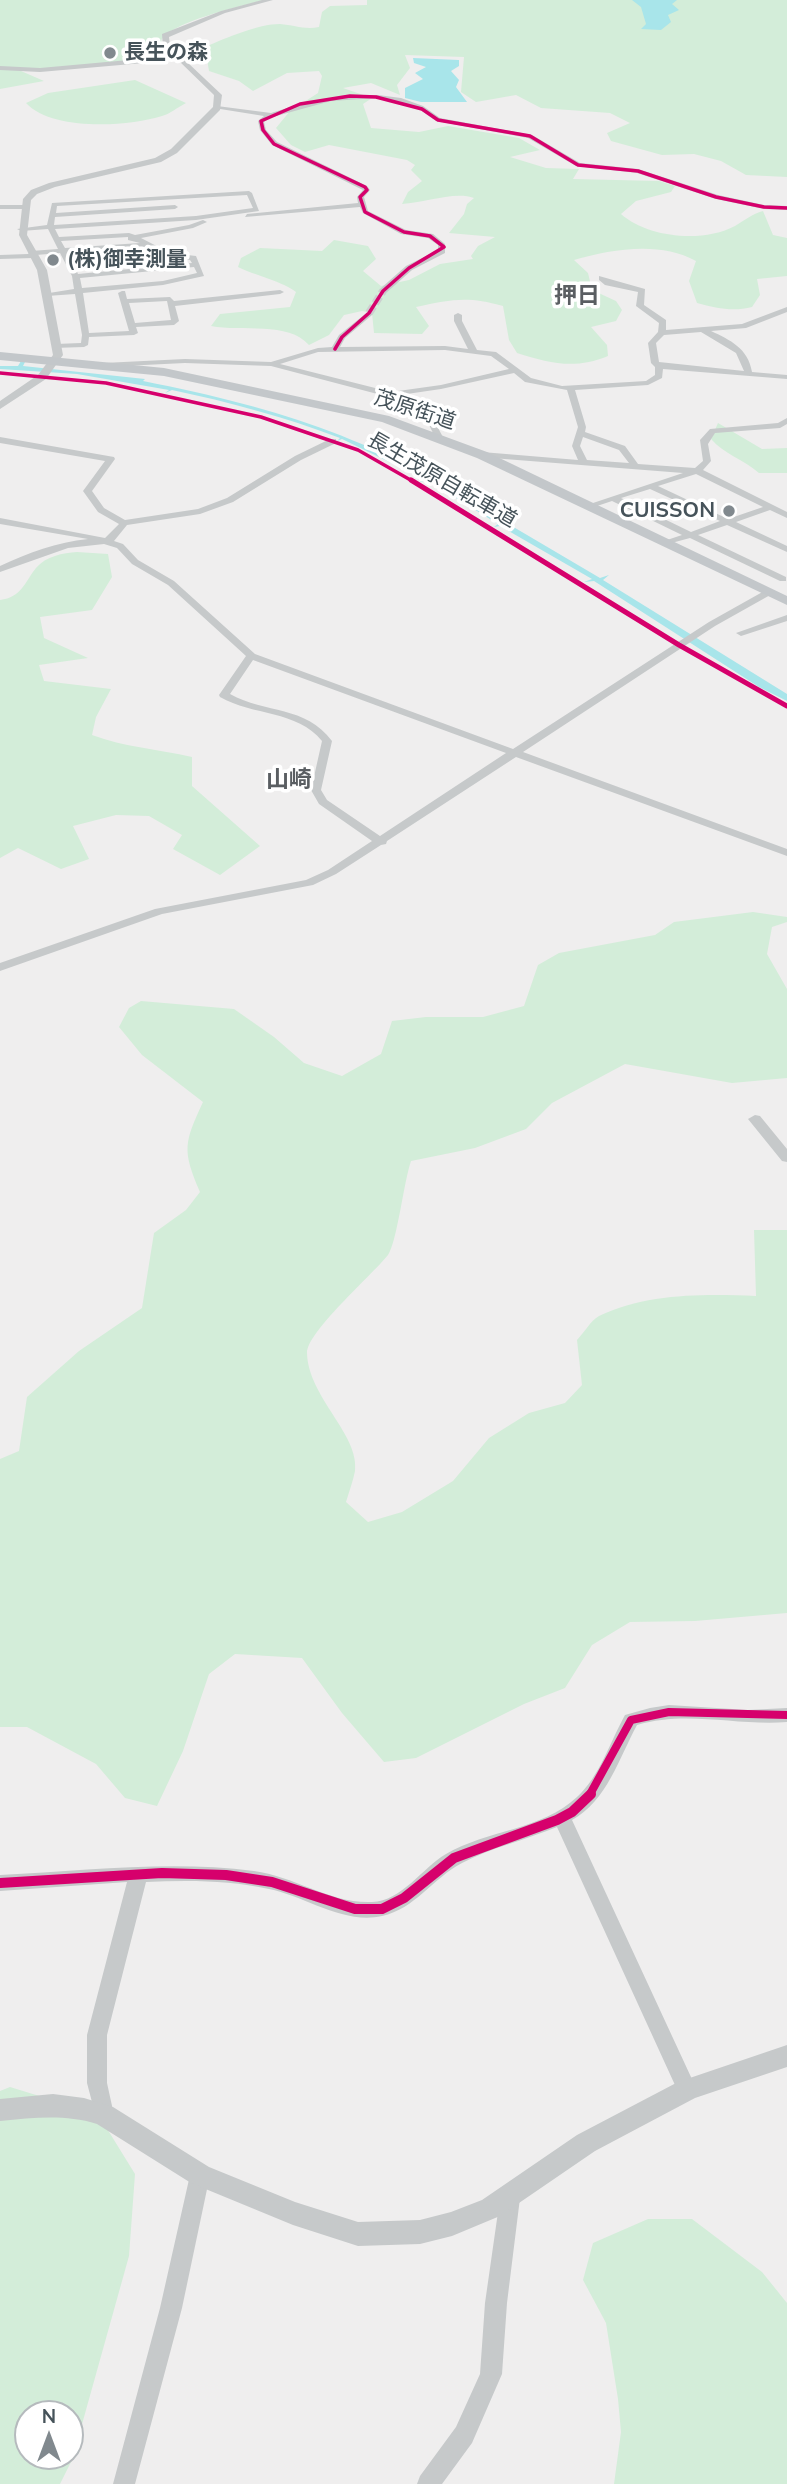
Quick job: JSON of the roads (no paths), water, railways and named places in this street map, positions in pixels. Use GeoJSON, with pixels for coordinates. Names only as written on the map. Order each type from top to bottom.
{"type":"FeatureCollection","features":[{"type":"Feature","properties":{"kind":"main road","name":"茂原街道"},"geometry":{"type":"LineString","coordinates":[[0,356],[55,357],[164,372],[376,416],[482,455],[787,601]]}},
{"type":"Feature","properties":{"kind":"street"},"geometry":{"type":"LineString","coordinates":[[55,357],[42,270],[32,255],[22,229],[24,206],[34,192],[52,185],[158,160],[174,151],[218,108],[218,94],[164,42],[165,36],[223,12],[270,0]]}},
{"type":"Feature","properties":{"kind":"street"},"geometry":{"type":"LineString","coordinates":[[0,68],[52,69],[179,58]]}},
{"type":"Feature","properties":{"kind":"street"},"geometry":{"type":"LineString","coordinates":[[383,291],[409,268],[443,247],[430,236],[404,232],[365,212],[360,197],[367,190],[365,187],[315,161],[290,154],[271,140],[261,121],[271,115],[323,99],[387,97],[432,114],[438,120],[535,138],[578,165],[638,171],[716,197],[764,207],[787,208]]}},
{"type":"Feature","properties":{"kind":"street"},"geometry":{"type":"LineString","coordinates":[[218,108],[271,115]]}},
{"type":"Feature","properties":{"kind":"street"},"geometry":{"type":"LineString","coordinates":[[184,196],[182,190],[230,188],[232,193]]}},
{"type":"Feature","properties":{"kind":"street"},"geometry":{"type":"LineString","coordinates":[[0,406],[42,377],[55,357],[84,345],[86,335],[76,276],[50,227],[54,204],[249,192],[257,210],[179,219],[50,227],[22,229]]}},
{"type":"Feature","properties":{"kind":"street"},"geometry":{"type":"LineString","coordinates":[[211,194],[217,214]]}},
{"type":"Feature","properties":{"kind":"street"},"geometry":{"type":"LineString","coordinates":[[172,197],[179,219]]}},
{"type":"Feature","properties":{"kind":"street"},"geometry":{"type":"LineString","coordinates":[[131,238],[191,227],[220,218],[364,204]]}},
{"type":"Feature","properties":{"kind":"street"},"geometry":{"type":"LineString","coordinates":[[0,207],[24,206]]}},
{"type":"Feature","properties":{"kind":"street"},"geometry":{"type":"LineString","coordinates":[[52,215],[175,207]]}},
{"type":"Feature","properties":{"kind":"street"},"geometry":{"type":"LineString","coordinates":[[55,239],[129,234],[131,238],[170,255]]}},
{"type":"Feature","properties":{"kind":"street"},"geometry":{"type":"LineString","coordinates":[[0,257],[147,245]]}},
{"type":"Feature","properties":{"kind":"street"},"geometry":{"type":"LineString","coordinates":[[47,293],[172,282],[201,274],[192,258],[170,255],[70,263]]}},
{"type":"Feature","properties":{"kind":"street"},"geometry":{"type":"LineString","coordinates":[[76,276],[196,265]]}},
{"type":"Feature","properties":{"kind":"street"},"geometry":{"type":"LineString","coordinates":[[602,278],[608,283],[642,291],[640,306],[663,322],[662,333],[652,343],[655,363],[659,366],[786,376]]}},
{"type":"Feature","properties":{"kind":"street"},"geometry":{"type":"LineString","coordinates":[[86,335],[134,333],[121,287]]}},
{"type":"Feature","properties":{"kind":"street"},"geometry":{"type":"LineString","coordinates":[[172,304],[280,292]]}},
{"type":"Feature","properties":{"kind":"street"},"geometry":{"type":"LineString","coordinates":[[124,301],[170,299],[172,304],[175,321],[132,326]]}},
{"type":"Feature","properties":{"kind":"street"},"geometry":{"type":"LineString","coordinates":[[662,333],[743,326],[787,309]]}},
{"type":"Feature","properties":{"kind":"street"},"geometry":{"type":"LineString","coordinates":[[335,349],[342,337],[369,313]]}},
{"type":"Feature","properties":{"kind":"street"},"geometry":{"type":"LineString","coordinates":[[458,315],[474,352]]}},
{"type":"Feature","properties":{"kind":"street"},"geometry":{"type":"LineString","coordinates":[[703,330],[742,353],[748,359],[748,373]]}},
{"type":"Feature","properties":{"kind":"street"},"geometry":{"type":"LineString","coordinates":[[271,364],[304,352],[335,349],[392,351],[445,348],[501,357],[539,384],[571,389],[648,383],[659,376],[659,366]]}},
{"type":"Feature","properties":{"kind":"street"},"geometry":{"type":"LineString","coordinates":[[103,365],[186,361],[271,364],[386,393],[420,406],[432,421],[439,437]]}},
{"type":"Feature","properties":{"kind":"street"},"geometry":{"type":"LineString","coordinates":[[386,393],[442,387],[517,370]]}},
{"type":"Feature","properties":{"kind":"street"},"geometry":{"type":"LineString","coordinates":[[571,389],[582,427],[576,446],[585,464]]}},
{"type":"Feature","properties":{"kind":"street"},"geometry":{"type":"LineString","coordinates":[[589,506],[697,471],[707,461],[702,443],[705,436],[713,431],[779,425],[787,421]]}},
{"type":"Feature","properties":{"kind":"street"},"geometry":{"type":"LineString","coordinates":[[580,433],[622,448],[635,466]]}},
{"type":"Feature","properties":{"kind":"street"},"geometry":{"type":"LineString","coordinates":[[0,440],[111,459],[87,491],[101,510],[124,523]]}},
{"type":"Feature","properties":{"kind":"street"},"geometry":{"type":"LineString","coordinates":[[109,541],[124,523],[216,506],[332,442]]}},
{"type":"Feature","properties":{"kind":"street"},"geometry":{"type":"LineString","coordinates":[[482,455],[697,471],[787,515]]}},
{"type":"Feature","properties":{"kind":"street"},"geometry":{"type":"LineString","coordinates":[[650,486],[787,549]]}},
{"type":"Feature","properties":{"kind":"street"},"geometry":{"type":"LineString","coordinates":[[613,498],[785,578]]}},
{"type":"Feature","properties":{"kind":"street"},"geometry":{"type":"LineString","coordinates":[[667,543],[770,507]]}},
{"type":"Feature","properties":{"kind":"street"},"geometry":{"type":"LineString","coordinates":[[0,521],[109,541],[120,546],[135,562],[171,583],[251,656],[787,853]]}},
{"type":"Feature","properties":{"kind":"street"},"geometry":{"type":"LineString","coordinates":[[0,569],[60,547],[92,540],[109,541]]}},
{"type":"Feature","properties":{"kind":"street"},"geometry":{"type":"LineString","coordinates":[[0,967],[159,911],[309,883],[382,842],[785,578]]}},
{"type":"Feature","properties":{"kind":"street"},"geometry":{"type":"LineString","coordinates":[[741,633],[766,622],[787,618]]}},
{"type":"Feature","properties":{"kind":"street"},"geometry":{"type":"LineString","coordinates":[[251,656],[224,695],[250,706],[311,722],[327,741],[316,790],[323,802],[382,842]]}},
{"type":"Feature","properties":{"kind":"street"},"geometry":{"type":"LineString","coordinates":[[755,1119],[787,1158]]}},
{"type":"Feature","properties":{"kind":"street"},"geometry":{"type":"LineString","coordinates":[[0,1883],[200,1872],[262,1879],[327,1902],[372,1910],[400,1901],[440,1865],[477,1845],[562,1818],[584,1802],[631,1720],[645,1714],[674,1710],[718,1715],[787,1715]]}},
{"type":"Feature","properties":{"kind":"street"},"geometry":{"type":"LineString","coordinates":[[562,1818],[687,2090]]}},
{"type":"Feature","properties":{"kind":"street"},"geometry":{"type":"LineString","coordinates":[[104,2115],[97,2083],[97,2035],[138,1876]]}},
{"type":"Feature","properties":{"kind":"street"},"geometry":{"type":"LineString","coordinates":[[0,2110],[53,2105],[104,2115],[200,2175],[293,2213],[358,2234],[420,2232],[452,2224],[510,2198],[586,2143],[687,2090],[787,2056]]}},
{"type":"Feature","properties":{"kind":"street"},"geometry":{"type":"LineString","coordinates":[[124,2484],[171,2308],[200,2175]]}},
{"type":"Feature","properties":{"kind":"street"},"geometry":{"type":"LineString","coordinates":[[428,2484],[464,2435],[491,2374],[496,2303],[510,2198]]}},
{"type":"Feature","properties":{"kind":"water"},"geometry":{"type":"Polygon","coordinates":[[[632,0],[677,0],[672,4],[679,10],[668,15],[671,22],[661,30],[641,29],[646,24],[641,7],[632,0]]]}},
{"type":"Feature","properties":{"kind":"water"},"geometry":{"type":"Polygon","coordinates":[[[413,58],[459,60],[459,66],[451,71],[459,80],[456,87],[467,102],[421,102],[405,98],[405,88],[423,79],[415,73],[426,67],[414,63],[413,58]]]}},
{"type":"Feature","properties":{"kind":"water"},"geometry":{"type":"Polygon","coordinates":[[[21,361],[25,362],[23,366],[145,379],[143,381],[242,403],[331,432],[373,449],[416,469],[503,521],[509,521],[505,522],[600,578],[609,575],[603,580],[787,694],[787,701],[759,687],[594,581],[584,582],[592,579],[500,526],[494,527],[498,524],[427,480],[420,482],[424,479],[342,439],[337,441],[340,438],[257,411],[172,390],[165,393],[169,390],[77,374],[0,369],[0,366],[18,366],[21,361]]]}},
{"type":"Feature","properties":{"kind":"tunnel"},"geometry":{"type":"LineString","coordinates":[[369,313],[383,291]]}},
{"type":"Feature","properties":{"kind":"place","name":"長生の森"},"geometry":{"type":"Point","coordinates":[110,53]}},
{"type":"Feature","properties":{"kind":"place","name":"(株)御幸測量"},"geometry":{"type":"Point","coordinates":[53,260]}},
{"type":"Feature","properties":{"kind":"place","name":"CUISSON"},"geometry":{"type":"Point","coordinates":[729,511]}},
{"type":"Feature","properties":{"kind":"district","name":"押日"},"geometry":{"type":"Point","coordinates":[577,296]}},
{"type":"Feature","properties":{"kind":"district","name":"山崎"},"geometry":{"type":"Point","coordinates":[289,780]}}]}
